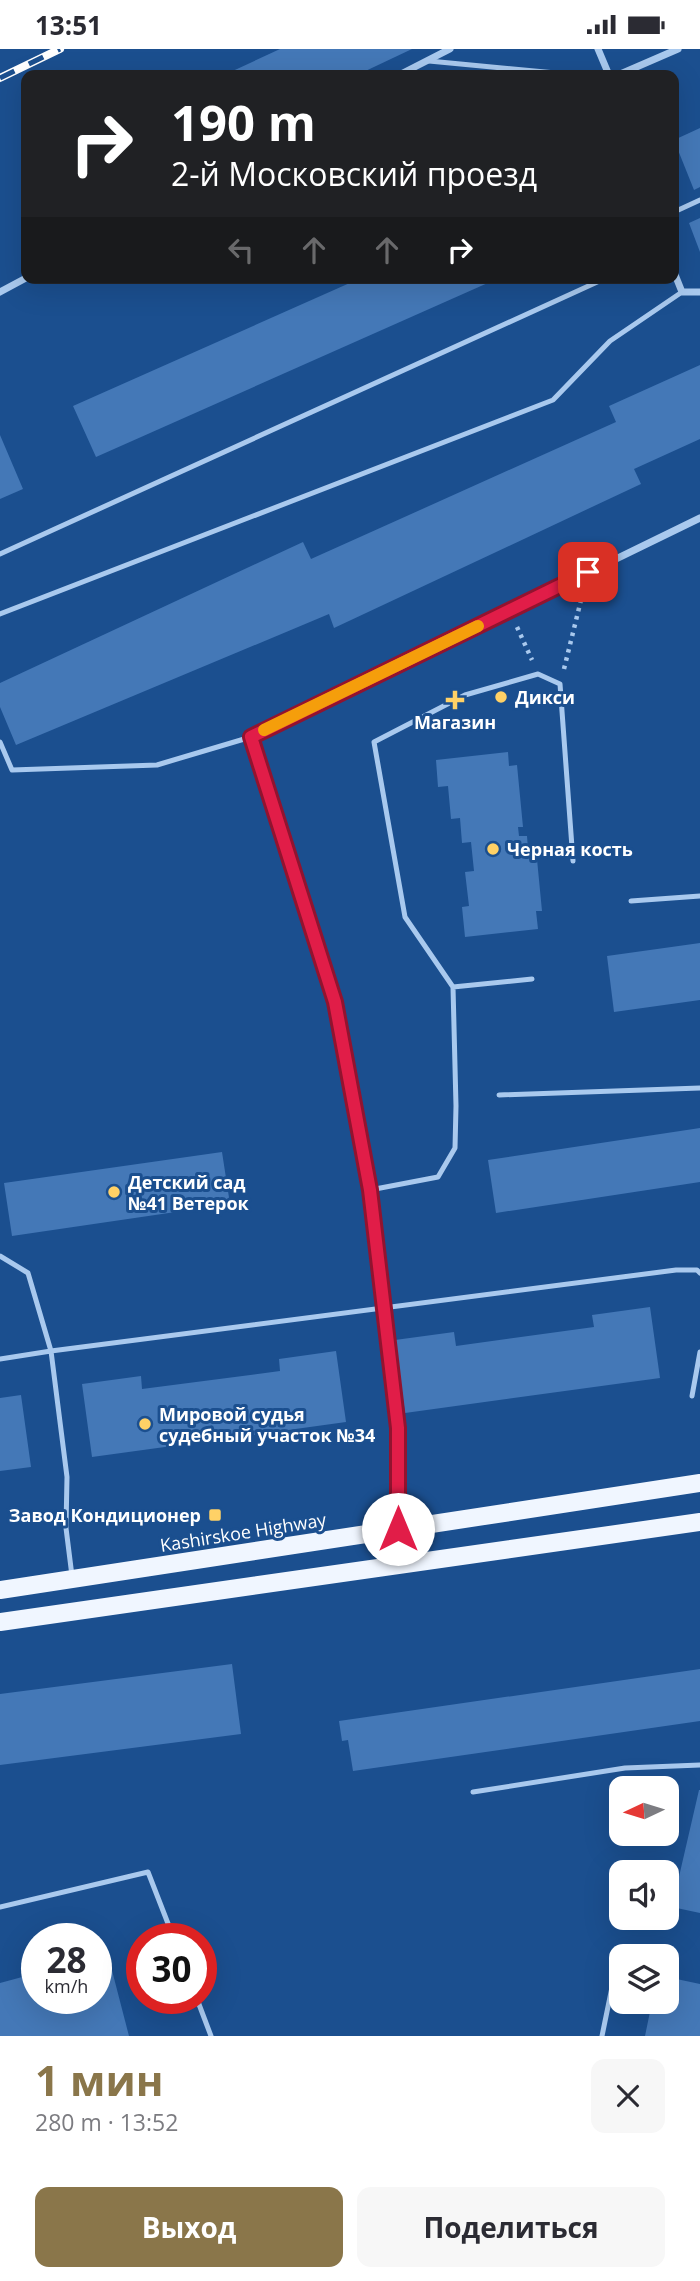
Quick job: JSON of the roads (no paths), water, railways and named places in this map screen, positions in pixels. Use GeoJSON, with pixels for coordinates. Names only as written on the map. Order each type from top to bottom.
{"type":"FeatureCollection","features":[{"type":"Feature","properties":{"kind":"main road","name":"Kashirskoe Highway"},"geometry":{"type":"LineString","coordinates":[[0,1590],[700,1483]]}},
{"type":"Feature","properties":{"kind":"main road"},"geometry":{"type":"LineString","coordinates":[[0,1622],[700,1522]]}},
{"type":"Feature","properties":{"kind":"street"},"geometry":{"type":"LineString","coordinates":[[409,70],[450,49]]}},
{"type":"Feature","properties":{"kind":"street"},"geometry":{"type":"LineString","coordinates":[[598,49],[607,70]]}},
{"type":"Feature","properties":{"kind":"street"},"geometry":{"type":"LineString","coordinates":[[630,70],[678,49]]}},
{"type":"Feature","properties":{"kind":"street"},"geometry":{"type":"LineString","coordinates":[[0,292],[21,281]]}},
{"type":"Feature","properties":{"kind":"street"},"geometry":{"type":"LineString","coordinates":[[679,284],[682,292],[700,292]]}},
{"type":"Feature","properties":{"kind":"street"},"geometry":{"type":"LineString","coordinates":[[398,1529],[398,1428],[370,1190],[335,1002],[251,737],[700,518]]}},
{"type":"Feature","properties":{"kind":"lane"},"geometry":{"type":"LineString","coordinates":[[426,61],[523,70]]}},
{"type":"Feature","properties":{"kind":"lane"},"geometry":{"type":"LineString","coordinates":[[679,210],[700,200]]}},
{"type":"Feature","properties":{"kind":"lane"},"geometry":{"type":"LineString","coordinates":[[0,554],[593,284]]}},
{"type":"Feature","properties":{"kind":"lane"},"geometry":{"type":"LineString","coordinates":[[0,614],[553,400],[610,341],[682,292]]}},
{"type":"Feature","properties":{"kind":"lane"},"geometry":{"type":"LineString","coordinates":[[370,1190],[438,1177],[455,1148],[456,1106],[453,987],[405,917],[374,742],[465,695],[538,674],[560,684],[573,861]]}},
{"type":"Feature","properties":{"kind":"lane"},"geometry":{"type":"LineString","coordinates":[[0,742],[12,770],[157,765],[251,737]]}},
{"type":"Feature","properties":{"kind":"lane"},"geometry":{"type":"LineString","coordinates":[[631,901],[700,896]]}},
{"type":"Feature","properties":{"kind":"lane"},"geometry":{"type":"LineString","coordinates":[[453,987],[532,979]]}},
{"type":"Feature","properties":{"kind":"lane"},"geometry":{"type":"LineString","coordinates":[[499,1095],[700,1088]]}},
{"type":"Feature","properties":{"kind":"lane"},"geometry":{"type":"LineString","coordinates":[[0,1256],[28,1273],[51,1351],[68,1477],[66,1528],[72,1579]]}},
{"type":"Feature","properties":{"kind":"lane"},"geometry":{"type":"LineString","coordinates":[[0,1359],[676,1269],[697,1270],[700,1273]]}},
{"type":"Feature","properties":{"kind":"lane"},"geometry":{"type":"LineString","coordinates":[[692,1396],[700,1352]]}},
{"type":"Feature","properties":{"kind":"lane"},"geometry":{"type":"LineString","coordinates":[[473,1792],[625,1768],[700,1765]]}},
{"type":"Feature","properties":{"kind":"lane"},"geometry":{"type":"LineString","coordinates":[[0,1907],[148,1872],[168,1923]]}},
{"type":"Feature","properties":{"kind":"lane"},"geometry":{"type":"LineString","coordinates":[[602,2036],[609,2004]]}},
{"type":"Feature","properties":{"kind":"lane"},"geometry":{"type":"LineString","coordinates":[[203,2014],[211,2036]]}},
{"type":"Feature","properties":{"kind":"railway"},"geometry":{"type":"LineString","coordinates":[[0,78],[60,49]]}},
{"type":"Feature","properties":{"kind":"place","name":"Дикси"},"geometry":{"type":"Point","coordinates":[501,697]}},
{"type":"Feature","properties":{"kind":"place","name":"Магазин"},"geometry":{"type":"Point","coordinates":[455,700]}},
{"type":"Feature","properties":{"kind":"place","name":"Черная кость"},"geometry":{"type":"Point","coordinates":[493,849]}},
{"type":"Feature","properties":{"kind":"place","name":"Детский сад №41 Ветерок"},"geometry":{"type":"Point","coordinates":[114,1192]}},
{"type":"Feature","properties":{"kind":"place","name":"Мировой судья судебный участок №34"},"geometry":{"type":"Point","coordinates":[145,1424]}},
{"type":"Feature","properties":{"kind":"place","name":"Завод Кондиционер"},"geometry":{"type":"Point","coordinates":[215,1515]}}]}
